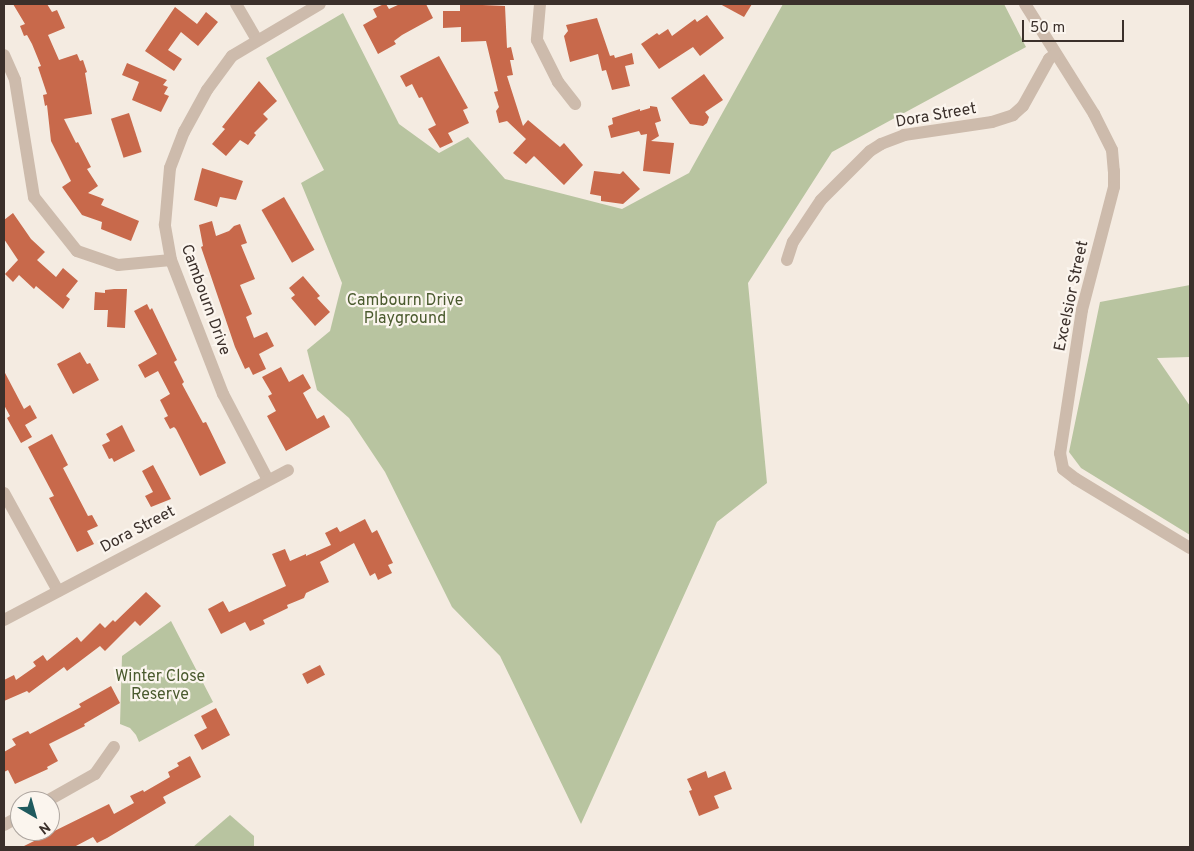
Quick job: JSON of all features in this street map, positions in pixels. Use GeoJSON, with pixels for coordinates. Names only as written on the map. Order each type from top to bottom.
{"type":"FeatureCollection","features":[{"type":"Feature","properties":{"kind":"street"},"geometry":{"type":"LineString","coordinates":[[236,4],[258,40]]}},
{"type":"Feature","properties":{"kind":"street","name":"Cambourn Drive"},"geometry":{"type":"LineString","coordinates":[[268,480],[223,394],[170,260],[165,225],[170,168],[184,132],[208,90],[232,56],[320,4]]}},
{"type":"Feature","properties":{"kind":"street"},"geometry":{"type":"LineString","coordinates":[[540,4],[538,40],[558,82],[575,104]]}},
{"type":"Feature","properties":{"kind":"street","name":"Excelsior Street"},"geometry":{"type":"LineString","coordinates":[[1025,4],[1094,114],[1112,150],[1114,171],[1114,186],[1082,310],[1060,453],[1063,469],[1076,479],[1190,548]]}},
{"type":"Feature","properties":{"kind":"street","name":"Dora Street"},"geometry":{"type":"LineString","coordinates":[[787,260],[793,242],[815,208],[856,164],[870,152],[881,144],[904,135],[1004,119],[1024,106],[1050,59],[1055,54]]}},
{"type":"Feature","properties":{"kind":"street"},"geometry":{"type":"LineString","coordinates":[[4,55],[15,80],[34,197],[77,251],[118,265],[170,260]]}},
{"type":"Feature","properties":{"kind":"street","name":"Dora Street"},"geometry":{"type":"LineString","coordinates":[[4,620],[288,470]]}},
{"type":"Feature","properties":{"kind":"street"},"geometry":{"type":"LineString","coordinates":[[4,493],[58,591]]}},
{"type":"Feature","properties":{"kind":"street"},"geometry":{"type":"LineString","coordinates":[[60,793],[95,774],[114,747]]}},
{"type":"Feature","properties":{"kind":"green space","name":"Cambourn Drive Playground"},"geometry":{"type":"Polygon","coordinates":[[[783,4],[1004,4],[1026,47],[832,152],[748,283],[767,483],[717,522],[581,824],[500,656],[452,607],[385,472],[349,418],[317,390],[307,350],[330,331],[342,283],[301,183],[324,170],[266,58],[343,13],[399,124],[439,153],[468,137],[505,179],[622,209],[689,173],[783,4]]]}},
{"type":"Feature","properties":{"kind":"green space"},"geometry":{"type":"Polygon","coordinates":[[[1190,285],[1190,357],[1157,358],[1190,406],[1190,535],[1081,468],[1069,452],[1100,302],[1190,285]]]}},
{"type":"Feature","properties":{"kind":"green space","name":"Winter Close Reserve"},"geometry":{"type":"Polygon","coordinates":[[[171,621],[213,702],[139,742],[130,728],[120,724],[122,656],[171,621]]]}},
{"type":"Feature","properties":{"kind":"green space"},"geometry":{"type":"Polygon","coordinates":[[[230,815],[254,836],[254,847],[193,847],[230,815]]]}},
{"type":"Feature","properties":{"kind":"building"},"geometry":{"type":"Polygon","coordinates":[[[13,4],[47,4],[52,12],[57,10],[65,28],[48,35],[59,60],[77,54],[80,61],[83,60],[87,72],[85,73],[92,114],[64,119],[91,167],[87,169],[98,186],[88,193],[104,199],[101,205],[139,221],[131,241],[101,229],[102,222],[82,215],[62,187],[71,181],[51,141],[47,105],[45,106],[43,95],[47,94],[38,67],[41,66],[27,35],[24,36],[20,26],[25,24],[13,4]]]}},
{"type":"Feature","properties":{"kind":"building"},"geometry":{"type":"Polygon","coordinates":[[[384,4],[389,9],[400,4],[426,4],[433,18],[402,35],[394,41],[396,44],[378,54],[363,25],[377,17],[373,9],[384,4]]]}},
{"type":"Feature","properties":{"kind":"building"},"geometry":{"type":"Polygon","coordinates":[[[460,4],[505,6],[507,48],[511,47],[514,60],[510,60],[513,75],[507,76],[523,126],[528,120],[560,147],[564,143],[583,165],[564,185],[534,156],[526,164],[513,153],[526,139],[507,121],[499,123],[496,111],[499,107],[494,92],[498,91],[486,41],[461,42],[461,27],[443,28],[443,11],[460,11],[460,4]]]}},
{"type":"Feature","properties":{"kind":"building"},"geometry":{"type":"Polygon","coordinates":[[[720,4],[752,4],[744,17],[720,4]]]}},
{"type":"Feature","properties":{"kind":"building"},"geometry":{"type":"Polygon","coordinates":[[[175,7],[197,24],[206,12],[218,22],[198,46],[181,32],[168,50],[182,59],[174,71],[145,51],[175,7]]]}},
{"type":"Feature","properties":{"kind":"building"},"geometry":{"type":"Polygon","coordinates":[[[707,15],[724,38],[700,56],[693,47],[659,69],[641,44],[657,33],[659,35],[668,29],[672,36],[695,19],[697,22],[707,15]]]}},
{"type":"Feature","properties":{"kind":"building"},"geometry":{"type":"Polygon","coordinates":[[[597,18],[610,56],[614,55],[615,58],[632,53],[634,64],[625,66],[630,86],[612,90],[606,70],[602,71],[598,54],[570,62],[564,36],[568,31],[566,25],[597,18]]]}},
{"type":"Feature","properties":{"kind":"building"},"geometry":{"type":"Polygon","coordinates":[[[439,56],[468,108],[463,110],[469,123],[448,133],[453,142],[440,148],[428,129],[436,125],[422,97],[419,98],[412,84],[406,87],[400,76],[439,56]]]}},
{"type":"Feature","properties":{"kind":"building"},"geometry":{"type":"Polygon","coordinates":[[[127,63],[167,80],[163,85],[168,87],[164,94],[169,96],[161,112],[132,100],[139,82],[122,75],[127,63]]]}},
{"type":"Feature","properties":{"kind":"building"},"geometry":{"type":"Polygon","coordinates":[[[704,74],[723,100],[705,112],[709,117],[707,123],[703,126],[690,124],[671,98],[704,74]]]}},
{"type":"Feature","properties":{"kind":"building"},"geometry":{"type":"Polygon","coordinates":[[[259,81],[277,101],[263,114],[268,119],[254,133],[256,135],[248,145],[240,140],[226,156],[212,144],[225,129],[222,127],[259,81]]]}},
{"type":"Feature","properties":{"kind":"building"},"geometry":{"type":"Polygon","coordinates":[[[650,106],[657,107],[661,121],[655,123],[659,136],[651,141],[674,143],[670,174],[643,171],[647,134],[641,135],[639,131],[611,138],[608,126],[613,124],[612,118],[640,109],[640,111],[650,108],[650,106]]]}},
{"type":"Feature","properties":{"kind":"building"},"geometry":{"type":"Polygon","coordinates":[[[129,113],[142,152],[124,158],[111,119],[129,113]]]}},
{"type":"Feature","properties":{"kind":"building"},"geometry":{"type":"Polygon","coordinates":[[[202,168],[243,181],[236,200],[220,197],[217,207],[194,200],[202,168]]]}},
{"type":"Feature","properties":{"kind":"building"},"geometry":{"type":"Polygon","coordinates":[[[594,171],[620,174],[623,171],[640,189],[623,204],[601,201],[601,196],[590,194],[594,171]]]}},
{"type":"Feature","properties":{"kind":"building"},"geometry":{"type":"Polygon","coordinates":[[[284,197],[314,250],[292,263],[261,210],[284,197]]]}},
{"type":"Feature","properties":{"kind":"building"},"geometry":{"type":"Polygon","coordinates":[[[13,213],[31,239],[45,252],[37,260],[56,277],[63,268],[78,281],[66,296],[70,299],[63,309],[36,286],[34,289],[19,275],[13,282],[5,274],[18,260],[4,239],[4,220],[13,213]]]}},
{"type":"Feature","properties":{"kind":"building"},"geometry":{"type":"Polygon","coordinates":[[[212,221],[216,236],[240,224],[247,243],[241,245],[255,279],[240,285],[252,314],[246,317],[254,338],[267,332],[274,346],[259,354],[266,369],[253,375],[249,367],[245,369],[235,347],[201,247],[203,246],[199,225],[212,221]]]}},
{"type":"Feature","properties":{"kind":"building"},"geometry":{"type":"Polygon","coordinates":[[[303,276],[320,296],[317,298],[330,312],[315,326],[291,298],[295,295],[289,288],[303,276]]]}},
{"type":"Feature","properties":{"kind":"building"},"geometry":{"type":"Polygon","coordinates":[[[127,289],[125,328],[107,327],[108,310],[94,310],[95,292],[105,293],[105,290],[127,289]]]}},
{"type":"Feature","properties":{"kind":"building"},"geometry":{"type":"Polygon","coordinates":[[[147,304],[150,310],[152,308],[177,360],[174,362],[184,382],[182,384],[203,423],[206,422],[226,463],[200,476],[176,429],[174,427],[170,429],[164,418],[168,416],[160,400],[170,394],[158,371],[145,378],[138,365],[157,354],[134,311],[147,304]]]}},
{"type":"Feature","properties":{"kind":"building"},"geometry":{"type":"Polygon","coordinates":[[[80,352],[87,364],[90,363],[99,380],[73,394],[57,364],[80,352]]]}},
{"type":"Feature","properties":{"kind":"building"},"geometry":{"type":"Polygon","coordinates":[[[281,367],[289,382],[303,374],[311,388],[303,393],[317,419],[324,415],[330,427],[286,451],[267,416],[276,411],[268,396],[272,394],[262,377],[281,367]]]}},
{"type":"Feature","properties":{"kind":"building"},"geometry":{"type":"Polygon","coordinates":[[[4,371],[24,409],[30,405],[37,418],[25,425],[32,437],[21,443],[7,418],[10,416],[4,405],[4,371]]]}},
{"type":"Feature","properties":{"kind":"building"},"geometry":{"type":"Polygon","coordinates":[[[122,425],[135,451],[114,462],[112,458],[109,459],[102,445],[110,441],[106,434],[122,425]]]}},
{"type":"Feature","properties":{"kind":"building"},"geometry":{"type":"Polygon","coordinates":[[[52,434],[68,465],[63,468],[88,516],[92,515],[98,526],[87,531],[94,544],[77,552],[49,498],[54,496],[28,447],[52,434]]]}},
{"type":"Feature","properties":{"kind":"building"},"geometry":{"type":"Polygon","coordinates":[[[153,465],[171,499],[151,507],[145,496],[153,492],[142,471],[153,465]]]}},
{"type":"Feature","properties":{"kind":"building"},"geometry":{"type":"Polygon","coordinates":[[[365,519],[372,533],[377,530],[393,563],[388,565],[392,573],[378,580],[375,573],[370,576],[354,543],[320,562],[329,582],[306,593],[304,598],[287,605],[288,608],[263,620],[265,624],[250,631],[245,622],[221,634],[208,609],[223,601],[229,612],[286,586],[272,554],[285,549],[290,561],[306,554],[306,556],[331,545],[325,533],[337,527],[340,532],[365,519]]]}},
{"type":"Feature","properties":{"kind":"building"},"geometry":{"type":"Polygon","coordinates":[[[146,592],[161,606],[140,626],[135,621],[105,651],[100,646],[67,671],[64,667],[29,693],[27,691],[4,701],[4,680],[14,675],[16,680],[36,666],[33,662],[43,655],[47,661],[77,637],[81,642],[100,623],[105,628],[113,620],[115,622],[146,592]]]}},
{"type":"Feature","properties":{"kind":"building"},"geometry":{"type":"Polygon","coordinates":[[[320,665],[325,675],[307,684],[302,674],[320,665]]]}},
{"type":"Feature","properties":{"kind":"building"},"geometry":{"type":"Polygon","coordinates":[[[111,686],[120,703],[84,724],[85,726],[49,744],[58,761],[47,767],[48,769],[15,784],[8,770],[4,772],[4,752],[16,745],[12,739],[28,731],[30,734],[81,707],[79,704],[111,686]]]}},
{"type":"Feature","properties":{"kind":"building"},"geometry":{"type":"Polygon","coordinates":[[[216,708],[230,735],[202,750],[194,735],[207,728],[201,716],[216,708]]]}},
{"type":"Feature","properties":{"kind":"building"},"geometry":{"type":"Polygon","coordinates":[[[190,756],[201,777],[163,797],[166,803],[107,838],[97,843],[93,837],[74,847],[22,847],[34,841],[60,841],[60,828],[109,804],[114,814],[134,803],[130,796],[143,790],[144,792],[170,777],[168,772],[179,766],[177,763],[190,756]]]}},
{"type":"Feature","properties":{"kind":"building"},"geometry":{"type":"Polygon","coordinates":[[[706,771],[708,778],[725,771],[732,789],[714,796],[719,808],[699,816],[689,791],[692,790],[687,779],[706,771]]]}}]}
